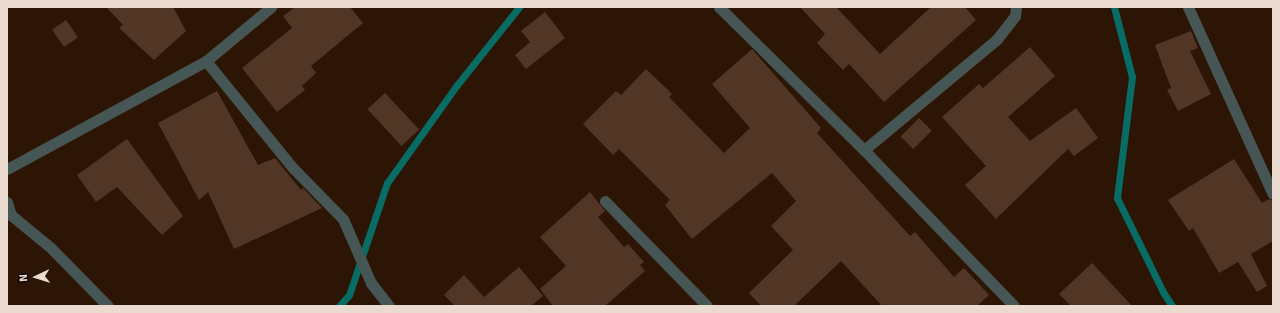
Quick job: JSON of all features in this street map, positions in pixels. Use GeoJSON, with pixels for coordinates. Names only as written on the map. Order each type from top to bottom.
{"type":"FeatureCollection","features":[{"type":"Feature","properties":{"kind":"street"},"geometry":{"type":"LineString","coordinates":[[7,180],[9,169],[206,61],[271,7]]}},
{"type":"Feature","properties":{"kind":"street"},"geometry":{"type":"LineString","coordinates":[[719,7],[864,150],[1014,306]]}},
{"type":"Feature","properties":{"kind":"street"},"geometry":{"type":"LineString","coordinates":[[864,150],[997,39],[1014,16],[1016,7]]}},
{"type":"Feature","properties":{"kind":"street"},"geometry":{"type":"LineString","coordinates":[[1188,7],[1273,194]]}},
{"type":"Feature","properties":{"kind":"street"},"geometry":{"type":"LineString","coordinates":[[206,61],[260,124],[293,168],[343,219],[371,283],[389,306]]}},
{"type":"Feature","properties":{"kind":"street"},"geometry":{"type":"LineString","coordinates":[[7,202],[11,215],[51,248],[108,306]]}},
{"type":"Feature","properties":{"kind":"street"},"geometry":{"type":"LineString","coordinates":[[605,202],[707,306]]}},
{"type":"Feature","properties":{"kind":"building"},"geometry":{"type":"Polygon","coordinates":[[[106,7],[173,7],[186,31],[154,60],[119,28],[123,25],[106,7]]]}},
{"type":"Feature","properties":{"kind":"building"},"geometry":{"type":"Polygon","coordinates":[[[295,7],[350,7],[363,23],[311,66],[316,73],[302,86],[305,90],[277,112],[242,68],[292,28],[283,16],[295,7]]]}},
{"type":"Feature","properties":{"kind":"building"},"geometry":{"type":"Polygon","coordinates":[[[800,7],[836,7],[880,54],[931,7],[965,7],[976,20],[884,102],[849,64],[843,70],[817,43],[825,34],[800,7]]]}},
{"type":"Feature","properties":{"kind":"building"},"geometry":{"type":"Polygon","coordinates":[[[545,12],[565,38],[526,69],[515,55],[530,42],[521,31],[545,12]]]}},
{"type":"Feature","properties":{"kind":"building"},"geometry":{"type":"Polygon","coordinates":[[[66,20],[78,37],[64,47],[52,30],[66,20]]]}},
{"type":"Feature","properties":{"kind":"building"},"geometry":{"type":"Polygon","coordinates":[[[1191,31],[1198,48],[1190,51],[1211,94],[1178,111],[1167,90],[1171,88],[1155,45],[1191,31]]]}},
{"type":"Feature","properties":{"kind":"building"},"geometry":{"type":"Polygon","coordinates":[[[1030,47],[1055,76],[1008,117],[1030,141],[1076,108],[1098,138],[1074,156],[1068,149],[996,219],[965,185],[986,166],[942,117],[979,84],[983,88],[1030,47]]]}},
{"type":"Feature","properties":{"kind":"building"},"geometry":{"type":"Polygon","coordinates":[[[752,49],[821,128],[817,133],[910,236],[915,232],[954,277],[964,268],[989,295],[977,306],[882,306],[841,261],[794,306],[761,306],[749,293],[793,250],[771,226],[796,201],[772,173],[692,239],[665,205],[670,200],[619,149],[613,155],[583,124],[616,91],[621,95],[646,69],[672,94],[669,97],[724,153],[750,128],[712,84],[752,49]]]}},
{"type":"Feature","properties":{"kind":"building"},"geometry":{"type":"Polygon","coordinates":[[[217,91],[258,165],[275,158],[301,190],[303,188],[322,208],[234,249],[208,192],[199,200],[158,123],[217,91]]]}},
{"type":"Feature","properties":{"kind":"building"},"geometry":{"type":"Polygon","coordinates":[[[385,93],[419,130],[402,146],[367,109],[385,93]]]}},
{"type":"Feature","properties":{"kind":"building"},"geometry":{"type":"Polygon","coordinates":[[[919,118],[932,131],[913,149],[901,136],[919,118]]]}},
{"type":"Feature","properties":{"kind":"building"},"geometry":{"type":"Polygon","coordinates":[[[127,139],[183,216],[162,235],[117,187],[96,202],[77,175],[127,139]]]}},
{"type":"Feature","properties":{"kind":"building"},"geometry":{"type":"Polygon","coordinates":[[[1234,159],[1262,203],[1269,199],[1273,201],[1273,241],[1251,254],[1267,286],[1257,292],[1238,262],[1219,273],[1193,228],[1189,231],[1168,200],[1234,159]]]}},
{"type":"Feature","properties":{"kind":"building"},"geometry":{"type":"Polygon","coordinates":[[[590,192],[605,211],[598,217],[624,247],[628,244],[644,262],[640,265],[645,271],[605,306],[553,306],[540,289],[566,266],[540,237],[590,192]]]}},
{"type":"Feature","properties":{"kind":"building"},"geometry":{"type":"Polygon","coordinates":[[[1092,263],[1132,306],[1071,306],[1059,294],[1092,263]]]}},
{"type":"Feature","properties":{"kind":"building"},"geometry":{"type":"Polygon","coordinates":[[[519,267],[543,296],[531,306],[455,306],[444,295],[464,275],[484,297],[519,267]]]}},
{"type":"Feature","properties":{"kind":"waterway"},"geometry":{"type":"LineString","coordinates":[[339,306],[349,295],[387,183],[457,85],[519,7]]}},
{"type":"Feature","properties":{"kind":"waterway"},"geometry":{"type":"LineString","coordinates":[[1114,7],[1132,77],[1117,198],[1163,292],[1172,306]]}}]}
